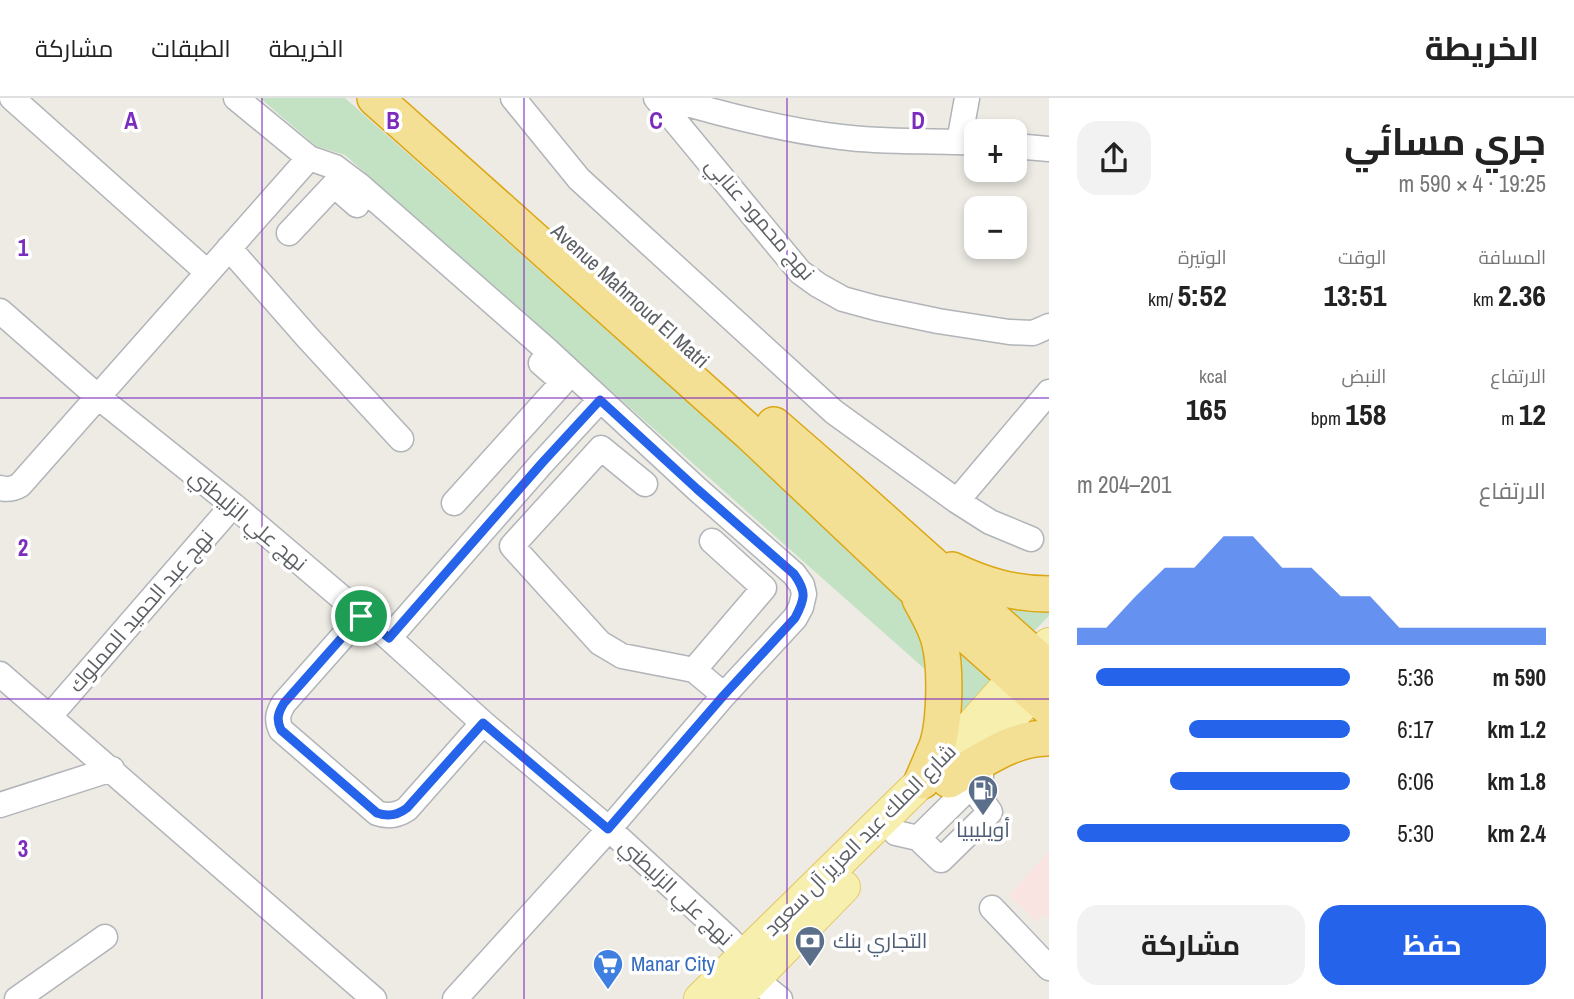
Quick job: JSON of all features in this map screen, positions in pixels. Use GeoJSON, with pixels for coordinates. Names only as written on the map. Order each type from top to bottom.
{"type":"FeatureCollection","features":[{"type":"Feature","properties":{"kind":"highway","name":"Avenue Mahmoud El Matri"},"geometry":{"type":"LineString","coordinates":[[375,98],[750,433],[919,572]]}},
{"type":"Feature","properties":{"kind":"highway","name":"Avenue Mahmoud El Matri"},"geometry":{"type":"LineString","coordinates":[[410,98],[851,492],[919,572]]}},
{"type":"Feature","properties":{"kind":"highway"},"geometry":{"type":"LineString","coordinates":[[919,572],[978,582],[1006,591],[1049,594]]}},
{"type":"Feature","properties":{"kind":"highway"},"geometry":{"type":"LineString","coordinates":[[919,572],[1040,675]]}},
{"type":"Feature","properties":{"kind":"highway"},"geometry":{"type":"LineString","coordinates":[[919,572],[943,660],[943,696],[937,745],[957,779],[1005,748],[1023,741],[1049,738]]}},
{"type":"Feature","properties":{"kind":"main road","name":"شارع الملك عبد العزيز آل سعود"},"geometry":{"type":"LineString","coordinates":[[700,999],[751,967],[907,835],[957,779],[1040,675]]}},
{"type":"Feature","properties":{"kind":"main road","name":"شارع الملك عبد العزيز آل سعود"},"geometry":{"type":"LineString","coordinates":[[735,999],[751,967],[957,779]]}},
{"type":"Feature","properties":{"kind":"street"},"geometry":{"type":"LineString","coordinates":[[12,98],[207,272]]}},
{"type":"Feature","properties":{"kind":"street"},"geometry":{"type":"LineString","coordinates":[[236,98],[309,158],[335,167],[359,185],[547,349],[697,489],[794,574],[802,585],[804,594],[795,618],[455,999]]}},
{"type":"Feature","properties":{"kind":"street"},"geometry":{"type":"LineString","coordinates":[[513,98],[579,179],[834,412],[990,522],[1031,539]]}},
{"type":"Feature","properties":{"kind":"street","name":"نهج محمود عنابي"},"geometry":{"type":"LineString","coordinates":[[656,98],[800,272],[818,285],[844,299],[938,321],[1009,332],[1033,333],[1049,326]]}},
{"type":"Feature","properties":{"kind":"street"},"geometry":{"type":"LineString","coordinates":[[667,98],[718,113],[843,138],[964,143]]}},
{"type":"Feature","properties":{"kind":"street"},"geometry":{"type":"LineString","coordinates":[[967,98],[967,119]]}},
{"type":"Feature","properties":{"kind":"street"},"geometry":{"type":"LineString","coordinates":[[1027,147],[1049,149]]}},
{"type":"Feature","properties":{"kind":"street"},"geometry":{"type":"LineString","coordinates":[[0,488],[13,489],[20,485],[309,158]]}},
{"type":"Feature","properties":{"kind":"street"},"geometry":{"type":"LineString","coordinates":[[289,233],[334,186],[563,382],[454,503]]}},
{"type":"Feature","properties":{"kind":"street"},"geometry":{"type":"LineString","coordinates":[[229,248],[401,439]]}},
{"type":"Feature","properties":{"kind":"street","name":"نهج علي الزليطني"},"geometry":{"type":"LineString","coordinates":[[0,311],[97,396],[233,505],[608,829],[706,917],[751,967],[765,987],[780,999]]}},
{"type":"Feature","properties":{"kind":"street"},"geometry":{"type":"LineString","coordinates":[[957,500],[1049,392]]}},
{"type":"Feature","properties":{"kind":"street"},"geometry":{"type":"LineString","coordinates":[[389,638],[600,400]]}},
{"type":"Feature","properties":{"kind":"street"},"geometry":{"type":"LineString","coordinates":[[513,438],[542,463]]}},
{"type":"Feature","properties":{"kind":"street"},"geometry":{"type":"LineString","coordinates":[[645,484],[601,448],[512,546],[600,643],[622,656],[694,670],[724,695]]}},
{"type":"Feature","properties":{"kind":"street","name":"نهج عبد الحميد المملوك"},"geometry":{"type":"LineString","coordinates":[[50,716],[233,505]]}},
{"type":"Feature","properties":{"kind":"street"},"geometry":{"type":"LineString","coordinates":[[694,670],[764,589],[712,541]]}},
{"type":"Feature","properties":{"kind":"street"},"geometry":{"type":"LineString","coordinates":[[361,616],[284,703],[279,712],[281,730],[377,813],[393,815],[407,808],[483,723]]}},
{"type":"Feature","properties":{"kind":"street"},"geometry":{"type":"LineString","coordinates":[[0,674],[374,999]]}},
{"type":"Feature","properties":{"kind":"street"},"geometry":{"type":"LineString","coordinates":[[0,805],[112,769]]}},
{"type":"Feature","properties":{"kind":"street"},"geometry":{"type":"LineString","coordinates":[[907,835],[941,860],[990,812],[957,779]]}},
{"type":"Feature","properties":{"kind":"street"},"geometry":{"type":"LineString","coordinates":[[992,908],[1049,968]]}},
{"type":"Feature","properties":{"kind":"street"},"geometry":{"type":"LineString","coordinates":[[17,999],[106,937]]}},
{"type":"Feature","properties":{"kind":"shaded area"},"geometry":{"type":"Polygon","coordinates":[[[1049,851],[1049,919],[1044,914],[1036,922],[1009,895],[1049,851]]]}},
{"type":"Feature","properties":{"kind":"green space"},"geometry":{"type":"Polygon","coordinates":[[[260,98],[345,98],[996,676],[949,726],[927,671],[345,155],[316,146],[260,98]]]}},
{"type":"Feature","properties":{"kind":"green space"},"geometry":{"type":"Polygon","coordinates":[[[992,594],[1049,597],[1049,616],[1034,631],[992,594]]]}},
{"type":"Feature","properties":{"kind":"place","name":"أويليبيا"},"geometry":{"type":"Point","coordinates":[983,817]}},
{"type":"Feature","properties":{"kind":"place","name":"التجاري بنك"},"geometry":{"type":"Point","coordinates":[810,968]}},
{"type":"Feature","properties":{"kind":"place","name":"Manar City"},"geometry":{"type":"Point","coordinates":[608,991]}},
{"type":"Feature","properties":{"kind":"route"},"geometry":{"type":"LineString","coordinates":[[600,400],[794,574],[802,585],[804,594],[801,607],[786,630],[724,695],[608,829],[483,723],[407,808],[393,815],[377,813],[281,730],[278,722],[284,703],[361,616],[389,638],[600,400]]}}]}
